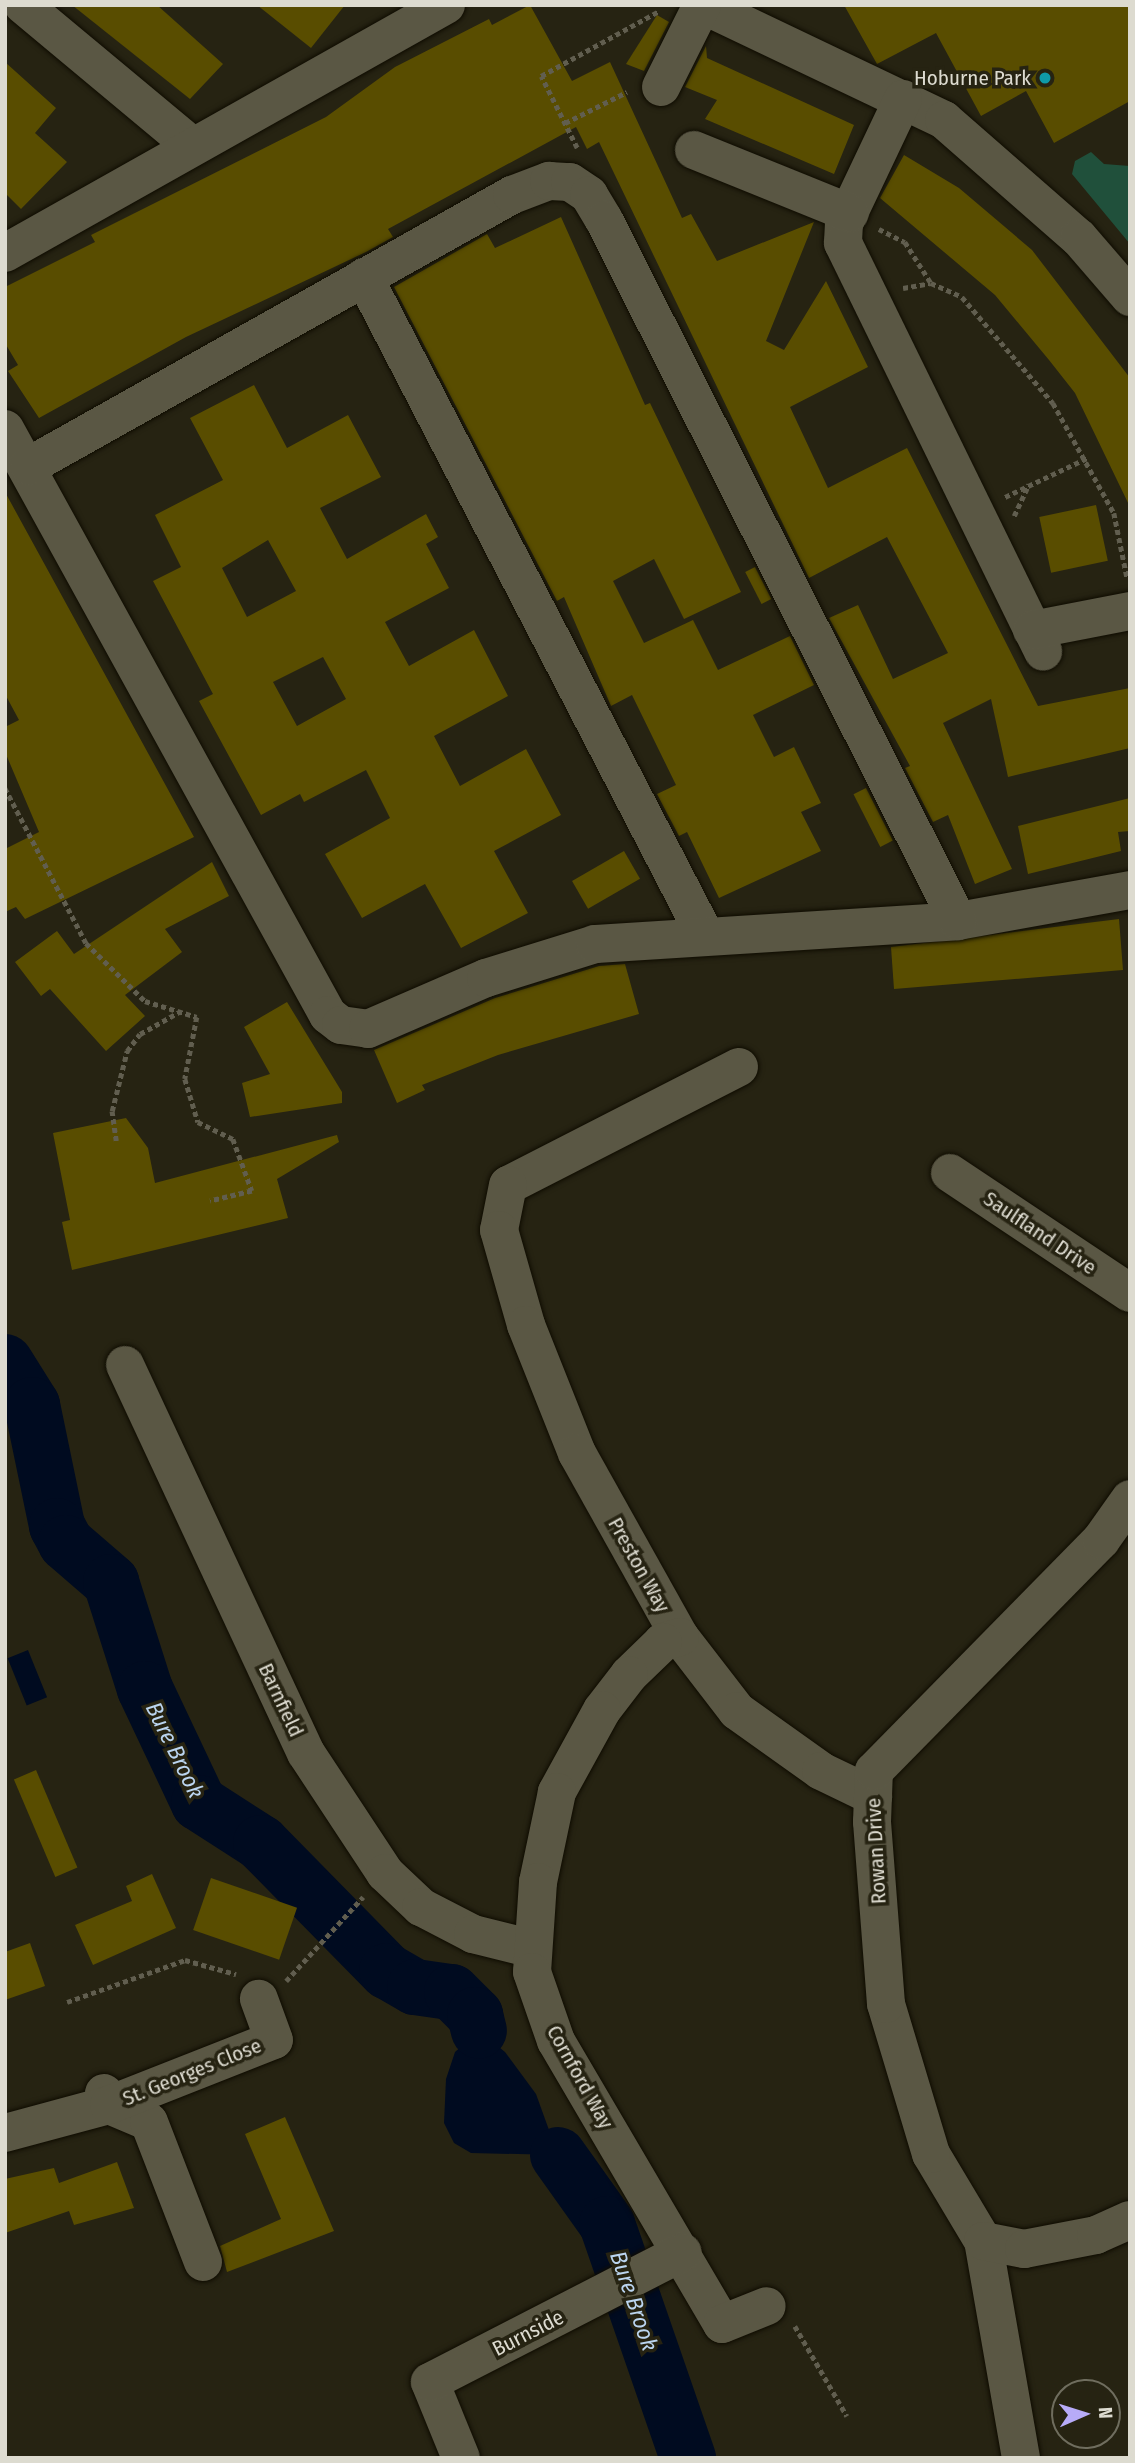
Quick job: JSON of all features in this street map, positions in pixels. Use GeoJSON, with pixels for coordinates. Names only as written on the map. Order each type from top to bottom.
{"type":"FeatureCollection","features":[{"type":"Feature","properties":{"kind":"street"},"geometry":{"type":"LineString","coordinates":[[23,5],[192,146]]}},
{"type":"Feature","properties":{"kind":"street"},"geometry":{"type":"LineString","coordinates":[[665,79],[703,5],[903,99],[985,151],[1079,238],[1130,297]]}},
{"type":"Feature","properties":{"kind":"street"},"geometry":{"type":"LineString","coordinates":[[5,253],[424,10]]}},
{"type":"Feature","properties":{"kind":"street"},"geometry":{"type":"LineString","coordinates":[[903,99],[847,222],[852,268],[1038,641],[1130,611]]}},
{"type":"Feature","properties":{"kind":"street"},"geometry":{"type":"LineString","coordinates":[[694,150],[847,222]]}},
{"type":"Feature","properties":{"kind":"street"},"geometry":{"type":"LineString","coordinates":[[29,466],[364,277],[549,181],[570,182],[589,195],[958,921]]}},
{"type":"Feature","properties":{"kind":"street"},"geometry":{"type":"LineString","coordinates":[[364,277],[705,935]]}},
{"type":"Feature","properties":{"kind":"street"},"geometry":{"type":"LineString","coordinates":[[5,429],[29,466],[328,1015],[341,1025],[368,1029],[486,978],[595,944],[958,921],[1130,890]]}},
{"type":"Feature","properties":{"kind":"street","name":"Preston Way"},"geometry":{"type":"LineString","coordinates":[[739,1067],[508,1185],[499,1230],[511,1255],[526,1325],[577,1453],[680,1637],[737,1711],[821,1771],[873,1796]]}},
{"type":"Feature","properties":{"kind":"street","name":"Saulfland Drive"},"geometry":{"type":"LineString","coordinates":[[950,1172],[1130,1293]]}},
{"type":"Feature","properties":{"kind":"street","name":"Barnfield"},"geometry":{"type":"LineString","coordinates":[[125,1365],[306,1753],[385,1873],[432,1913],[473,1934],[530,1948]]}},
{"type":"Feature","properties":{"kind":"street","name":"Rowan Drive"},"geometry":{"type":"LineString","coordinates":[[1021,2458],[982,2241],[931,2154],[886,2004],[873,1796],[874,1771],[1101,1539],[1130,1499]]}},
{"type":"Feature","properties":{"kind":"street","name":"Cornford Way"},"geometry":{"type":"LineString","coordinates":[[680,1637],[663,1642],[629,1675],[602,1710],[557,1792],[530,1948],[556,2041],[722,2324],[766,2306]]}},
{"type":"Feature","properties":{"kind":"street","name":"St. Georges Close"},"geometry":{"type":"LineString","coordinates":[[5,2133],[105,2095],[274,2039],[259,1990]]}},
{"type":"Feature","properties":{"kind":"street","name":"St. Georges Close"},"geometry":{"type":"LineString","coordinates":[[105,2095],[149,2122],[204,2262]]}},
{"type":"Feature","properties":{"kind":"street"},"geometry":{"type":"LineString","coordinates":[[982,2241],[1024,2249],[1096,2235],[1130,2220]]}},
{"type":"Feature","properties":{"kind":"street","name":"Burnside"},"geometry":{"type":"LineString","coordinates":[[459,2449],[430,2382],[649,2272],[682,2252]]}},
{"type":"Feature","properties":{"kind":"path"},"geometry":{"type":"LineString","coordinates":[[589,195],[590,176],[541,76],[669,5]]}},
{"type":"Feature","properties":{"kind":"path"},"geometry":{"type":"LineString","coordinates":[[565,123],[665,79]]}},
{"type":"Feature","properties":{"kind":"path"},"geometry":{"type":"LineString","coordinates":[[847,222],[892,234],[920,259],[931,283]]}},
{"type":"Feature","properties":{"kind":"path"},"geometry":{"type":"LineString","coordinates":[[895,287],[931,283],[962,298],[986,321],[1053,403],[1087,458],[1114,513],[1130,588]]}},
{"type":"Feature","properties":{"kind":"path"},"geometry":{"type":"LineString","coordinates":[[996,504],[1087,458]]}},
{"type":"Feature","properties":{"kind":"path"},"geometry":{"type":"LineString","coordinates":[[5,788],[86,943],[145,1001],[197,1017],[186,1079],[198,1122],[233,1139],[252,1191],[211,1202]]}},
{"type":"Feature","properties":{"kind":"path"},"geometry":{"type":"LineString","coordinates":[[116,1141],[112,1111],[127,1051],[140,1034],[179,1012]]}},
{"type":"Feature","properties":{"kind":"path"},"geometry":{"type":"LineString","coordinates":[[67,2002],[185,1960],[259,1990],[385,1873]]}},
{"type":"Feature","properties":{"kind":"path"},"geometry":{"type":"LineString","coordinates":[[766,2306],[792,2320],[847,2417]]}},
{"type":"Feature","properties":{"kind":"green space"},"geometry":{"type":"Polygon","coordinates":[[[1091,152],[1104,164],[1130,166],[1130,244],[1072,174],[1075,161],[1091,152]]]}},
{"type":"Feature","properties":{"kind":"water"},"geometry":{"type":"Polygon","coordinates":[[[28,1650],[47,1697],[27,1706],[8,1658],[28,1650]]]}},
{"type":"Feature","properties":{"kind":"water"},"geometry":{"type":"Polygon","coordinates":[[[479,2031],[505,2052],[536,2094],[558,2155],[471,2153],[454,2143],[444,2123],[446,2079],[455,2052],[479,2031]]]}},
{"type":"Feature","properties":{"kind":"building"},"geometry":{"type":"Polygon","coordinates":[[[72,5],[157,5],[223,64],[190,99],[72,5]]]}},
{"type":"Feature","properties":{"kind":"building"},"geometry":{"type":"Polygon","coordinates":[[[257,5],[345,5],[311,48],[257,5]]]}},
{"type":"Feature","properties":{"kind":"building"},"geometry":{"type":"Polygon","coordinates":[[[530,5],[572,81],[610,62],[682,218],[691,214],[717,261],[814,222],[766,341],[784,350],[826,281],[868,367],[790,407],[828,488],[907,448],[1038,706],[1130,688],[1130,748],[1008,777],[991,699],[943,723],[1012,869],[975,884],[948,815],[933,822],[905,768],[910,766],[829,618],[858,605],[893,679],[948,653],[887,537],[809,578],[599,142],[587,149],[576,127],[388,229],[393,237],[366,252],[186,337],[39,418],[8,371],[18,365],[5,343],[5,287],[95,242],[91,235],[326,117],[395,67],[489,19],[492,25],[530,5]]]}},
{"type":"Feature","properties":{"kind":"building","name":"Hoburne Park"},"geometry":{"type":"Polygon","coordinates":[[[844,5],[1130,5],[1130,101],[1054,143],[1026,91],[981,116],[936,33],[877,64],[844,5]]]}},
{"type":"Feature","properties":{"kind":"building"},"geometry":{"type":"Polygon","coordinates":[[[657,15],[669,22],[644,71],[626,64],[657,15]]]}},
{"type":"Feature","properties":{"kind":"building"},"geometry":{"type":"Polygon","coordinates":[[[706,46],[707,58],[854,125],[834,174],[705,119],[717,100],[685,87],[706,46]]]}},
{"type":"Feature","properties":{"kind":"building"},"geometry":{"type":"Polygon","coordinates":[[[5,62],[56,108],[35,133],[67,162],[21,209],[5,193],[5,62]]]}},
{"type":"Feature","properties":{"kind":"building"},"geometry":{"type":"Polygon","coordinates":[[[904,155],[959,188],[1032,250],[1130,378],[1130,507],[1075,393],[1049,360],[995,295],[880,198],[904,155]]]}},
{"type":"Feature","properties":{"kind":"building"},"geometry":{"type":"Polygon","coordinates":[[[561,217],[645,405],[650,403],[741,592],[684,619],[654,559],[613,581],[644,643],[693,620],[718,670],[790,636],[814,685],[753,715],[774,757],[794,747],[821,803],[801,812],[821,851],[719,898],[687,832],[679,836],[657,794],[676,785],[632,695],[611,706],[564,597],[557,601],[394,287],[487,234],[495,248],[561,217]]]}},
{"type":"Feature","properties":{"kind":"building"},"geometry":{"type":"Polygon","coordinates":[[[254,385],[287,448],[348,415],[381,477],[320,508],[347,559],[426,514],[438,537],[426,544],[449,588],[385,622],[409,666],[474,630],[508,696],[434,736],[460,786],[526,749],[561,815],[494,851],[528,913],[461,948],[425,884],[362,918],[325,854],[390,818],[366,770],[304,802],[300,794],[261,815],[199,701],[213,694],[153,581],[181,567],[155,515],[223,480],[190,418],[254,385]],[[268,540],[222,568],[247,617],[296,591],[268,540]],[[323,657],[273,682],[297,726],[346,699],[323,657]]]}},
{"type":"Feature","properties":{"kind":"building"},"geometry":{"type":"Polygon","coordinates":[[[5,492],[194,837],[25,919],[16,907],[5,912],[5,849],[39,832],[5,752],[5,727],[19,720],[5,694],[5,492]]]}},
{"type":"Feature","properties":{"kind":"building"},"geometry":{"type":"Polygon","coordinates":[[[1096,505],[1108,561],[1051,573],[1039,517],[1096,505]]]}},
{"type":"Feature","properties":{"kind":"building"},"geometry":{"type":"Polygon","coordinates":[[[755,567],[771,599],[762,604],[745,572],[755,567]]]}},
{"type":"Feature","properties":{"kind":"building"},"geometry":{"type":"Polygon","coordinates":[[[866,788],[893,841],[880,847],[854,794],[866,788]]]}},
{"type":"Feature","properties":{"kind":"building"},"geometry":{"type":"Polygon","coordinates":[[[1130,798],[1130,831],[1118,832],[1121,851],[1028,874],[1018,826],[1130,798]]]}},
{"type":"Feature","properties":{"kind":"building"},"geometry":{"type":"Polygon","coordinates":[[[624,851],[640,879],[588,909],[572,881],[624,851]]]}},
{"type":"Feature","properties":{"kind":"building"},"geometry":{"type":"Polygon","coordinates":[[[212,862],[229,896],[165,929],[182,952],[125,995],[145,1016],[106,1051],[50,989],[41,996],[15,962],[57,931],[74,954],[212,862]]]}},
{"type":"Feature","properties":{"kind":"building"},"geometry":{"type":"Polygon","coordinates":[[[1119,919],[1123,970],[894,989],[891,947],[1119,919]]]}},
{"type":"Feature","properties":{"kind":"building"},"geometry":{"type":"Polygon","coordinates":[[[625,964],[639,1014],[498,1055],[422,1085],[425,1090],[397,1103],[374,1050],[495,998],[599,966],[625,964]]]}},
{"type":"Feature","properties":{"kind":"building"},"geometry":{"type":"Polygon","coordinates":[[[287,1002],[342,1092],[342,1103],[250,1117],[242,1083],[270,1074],[244,1027],[287,1002]]]}},
{"type":"Feature","properties":{"kind":"building"},"geometry":{"type":"Polygon","coordinates":[[[126,1118],[148,1148],[155,1183],[337,1135],[339,1142],[277,1179],[288,1218],[72,1270],[62,1222],[70,1220],[53,1133],[126,1118]]]}},
{"type":"Feature","properties":{"kind":"building"},"geometry":{"type":"Polygon","coordinates":[[[36,1770],[77,1868],[55,1877],[14,1779],[36,1770]]]}},
{"type":"Feature","properties":{"kind":"building"},"geometry":{"type":"Polygon","coordinates":[[[152,1874],[176,1928],[93,1965],[75,1925],[132,1901],[126,1886],[152,1874]]]}},
{"type":"Feature","properties":{"kind":"building"},"geometry":{"type":"Polygon","coordinates":[[[211,1878],[297,1908],[279,1960],[193,1930],[211,1878]]]}},
{"type":"Feature","properties":{"kind":"building"},"geometry":{"type":"Polygon","coordinates":[[[30,1943],[45,1986],[5,2000],[5,1952],[30,1943]]]}},
{"type":"Feature","properties":{"kind":"building"},"geometry":{"type":"Polygon","coordinates":[[[285,2117],[334,2231],[227,2272],[220,2246],[281,2219],[245,2134],[285,2117]]]}},
{"type":"Feature","properties":{"kind":"building"},"geometry":{"type":"Polygon","coordinates":[[[117,2162],[134,2208],[74,2225],[69,2211],[5,2233],[5,2179],[54,2168],[59,2183],[117,2162]]]}},
{"type":"Feature","properties":{"kind":"waterway","name":"Bure Brook"},"geometry":{"type":"LineString","coordinates":[[5,1362],[32,1405],[57,1526],[66,1543],[111,1582],[145,1689],[199,1803],[261,1843],[387,1971],[415,1987],[452,1992],[475,2015],[479,2031]]}},
{"type":"Feature","properties":{"kind":"waterway","name":"Bure Brook"},"geometry":{"type":"LineString","coordinates":[[558,2155],[607,2224],[688,2458]]}},
{"type":"Feature","properties":{"kind":"place","name":"Hoburne Park"},"geometry":{"type":"Point","coordinates":[1045,78]}}]}
